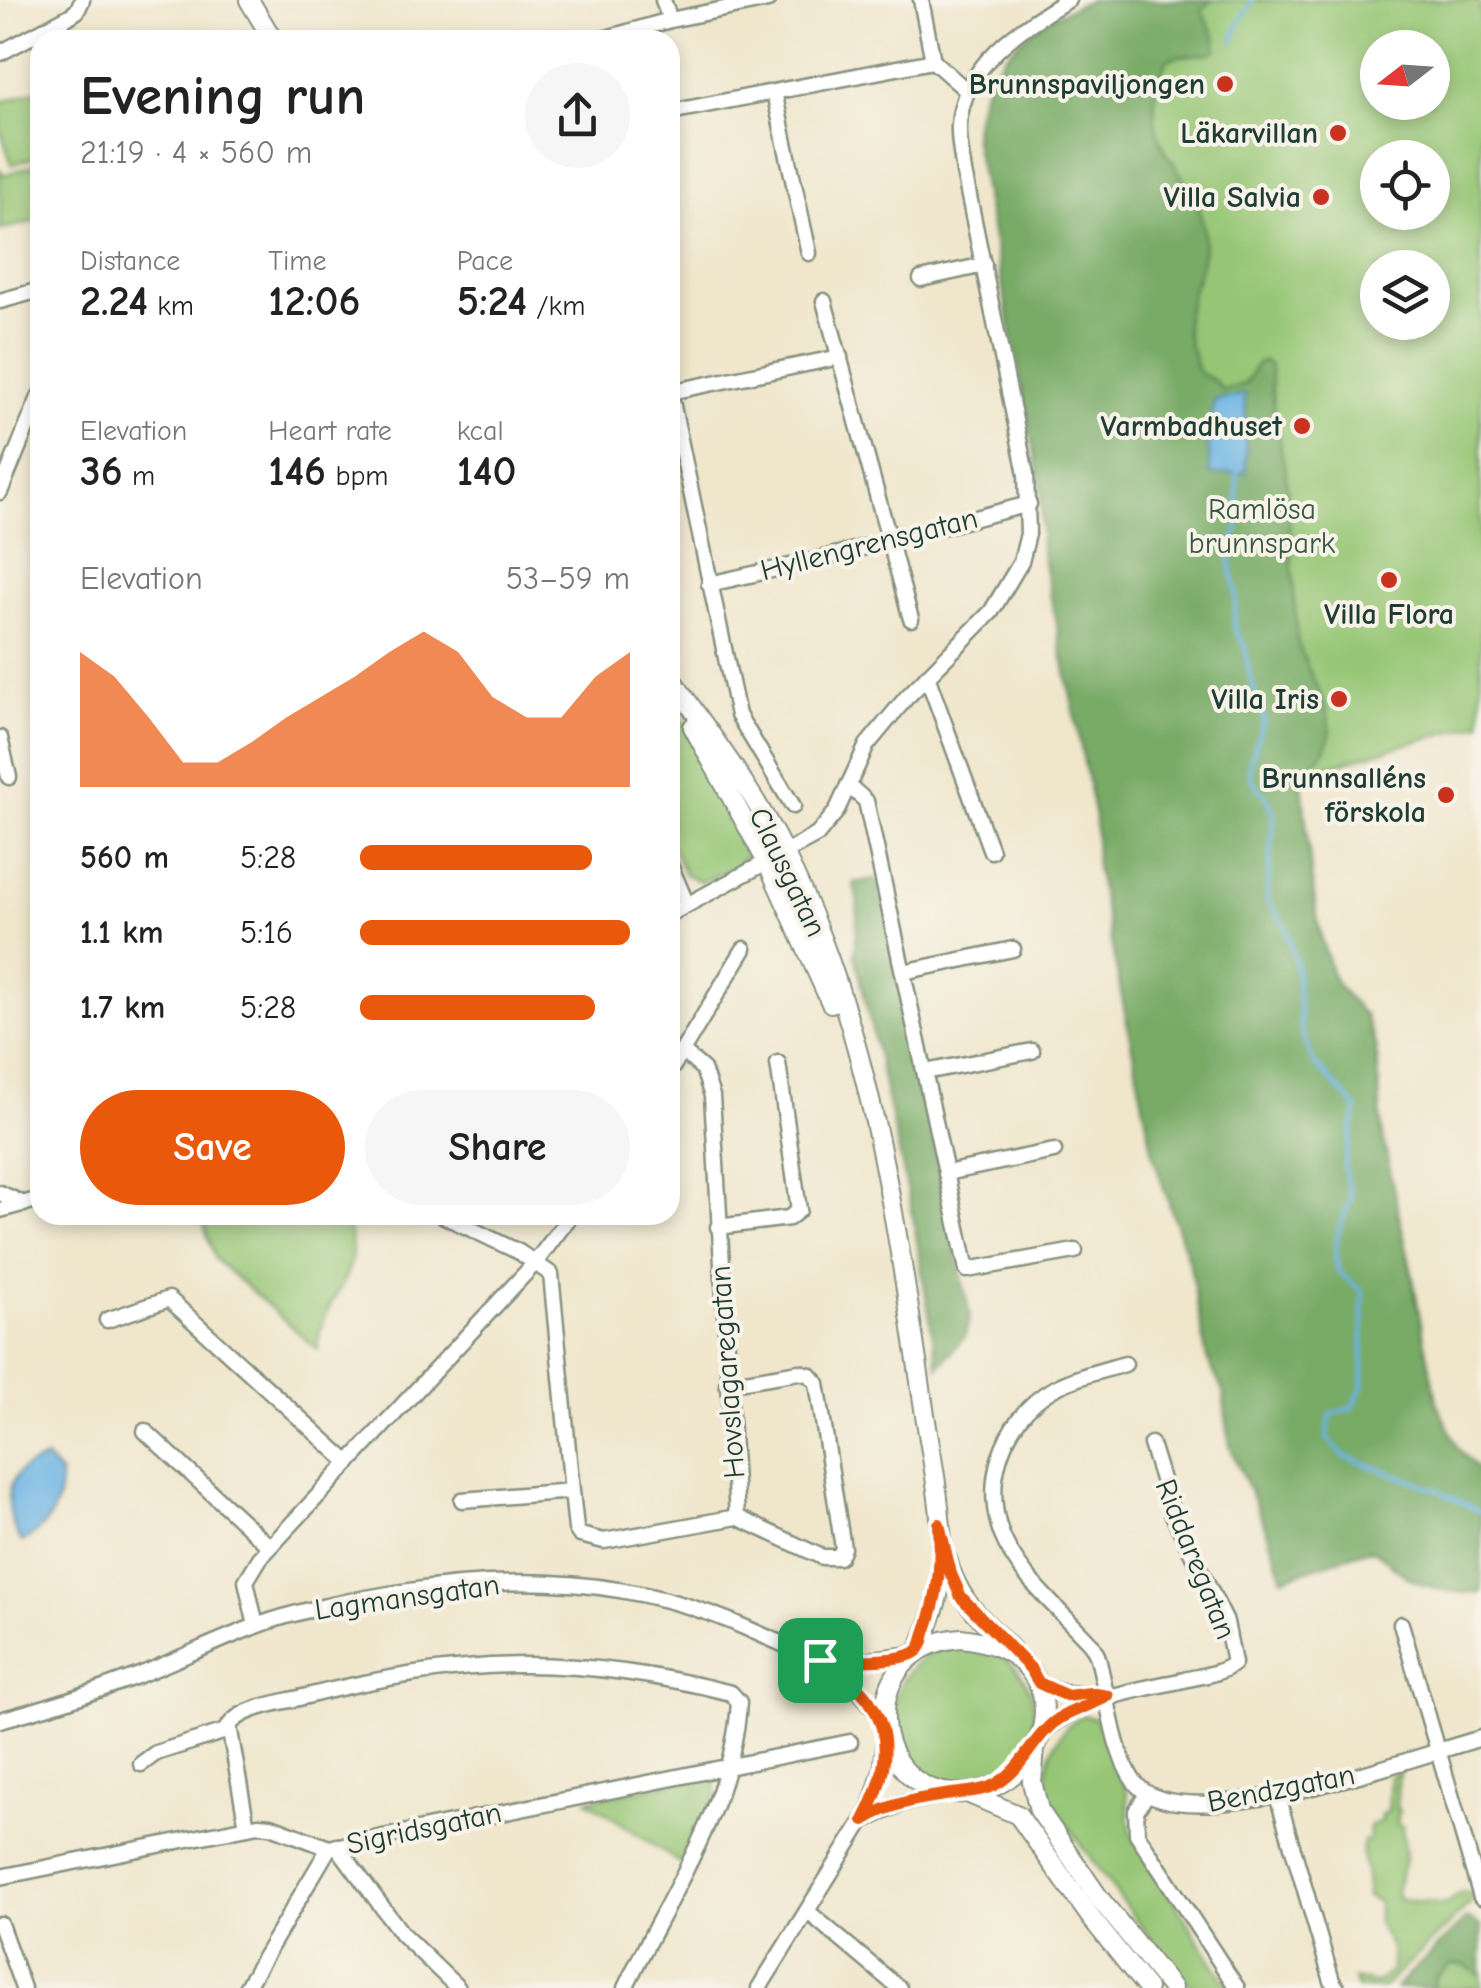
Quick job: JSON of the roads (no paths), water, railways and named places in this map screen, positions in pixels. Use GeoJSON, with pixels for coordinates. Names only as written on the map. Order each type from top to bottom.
{"type":"FeatureCollection","features":[{"type":"Feature","properties":{"kind":"main road"},"geometry":{"type":"LineString","coordinates":[[249,0],[267,30]]}},
{"type":"Feature","properties":{"kind":"main road","name":"Clausgatan"},"geometry":{"type":"LineString","coordinates":[[680,691],[738,775],[786,855],[828,958],[866,1087],[898,1236],[939,1524],[951,1574],[961,1597],[1020,1658]]}},
{"type":"Feature","properties":{"kind":"main road","name":"Clausgatan"},"geometry":{"type":"LineString","coordinates":[[680,703],[768,864],[811,953],[866,1087]]}},
{"type":"Feature","properties":{"kind":"main road","name":"Clausgatan"},"geometry":{"type":"LineString","coordinates":[[916,1652],[935,1608],[940,1582],[939,1524]]}},
{"type":"Feature","properties":{"kind":"main road"},"geometry":{"type":"LineString","coordinates":[[1148,1988],[1010,1809],[932,1787],[906,1770],[896,1757],[885,1730],[884,1706],[891,1683],[916,1652],[948,1639],[962,1638],[985,1642],[1020,1658],[1039,1683],[1044,1704],[1032,1782],[1039,1810],[1098,1898],[1172,1988]]}},
{"type":"Feature","properties":{"kind":"main road"},"geometry":{"type":"LineString","coordinates":[[962,1793],[1004,1780],[1018,1768],[1038,1739]]}},
{"type":"Feature","properties":{"kind":"street"},"geometry":{"type":"LineString","coordinates":[[43,30],[78,10],[82,0]]}},
{"type":"Feature","properties":{"kind":"street"},"geometry":{"type":"LineString","coordinates":[[663,0],[670,20]]}},
{"type":"Feature","properties":{"kind":"street"},"geometry":{"type":"LineString","coordinates":[[635,30],[768,0]]}},
{"type":"Feature","properties":{"kind":"street"},"geometry":{"type":"LineString","coordinates":[[921,0],[934,61],[967,91]]}},
{"type":"Feature","properties":{"kind":"street"},"geometry":{"type":"LineString","coordinates":[[680,909],[818,835],[828,824],[867,746],[927,676],[991,612],[1004,594],[1025,548],[1029,504],[1026,474],[959,137],[967,91],[990,58],[1068,0]]}},
{"type":"Feature","properties":{"kind":"street"},"geometry":{"type":"LineString","coordinates":[[0,53],[30,37]]}},
{"type":"Feature","properties":{"kind":"street"},"geometry":{"type":"LineString","coordinates":[[680,110],[934,61]]}},
{"type":"Feature","properties":{"kind":"street"},"geometry":{"type":"LineString","coordinates":[[774,92],[809,253]]}},
{"type":"Feature","properties":{"kind":"street"},"geometry":{"type":"LineString","coordinates":[[921,279],[984,265]]}},
{"type":"Feature","properties":{"kind":"street"},"geometry":{"type":"LineString","coordinates":[[0,301],[30,293]]}},
{"type":"Feature","properties":{"kind":"street"},"geometry":{"type":"LineString","coordinates":[[824,301],[912,619]]}},
{"type":"Feature","properties":{"kind":"street"},"geometry":{"type":"LineString","coordinates":[[680,390],[840,356]]}},
{"type":"Feature","properties":{"kind":"street"},"geometry":{"type":"LineString","coordinates":[[0,492],[30,420]]}},
{"type":"Feature","properties":{"kind":"street"},"geometry":{"type":"LineString","coordinates":[[680,441],[738,715],[793,806]]}},
{"type":"Feature","properties":{"kind":"street","name":"Hyllengrensgatan"},"geometry":{"type":"LineString","coordinates":[[709,584],[1029,504]]}},
{"type":"Feature","properties":{"kind":"street"},"geometry":{"type":"LineString","coordinates":[[927,676],[992,851]]}},
{"type":"Feature","properties":{"kind":"street"},"geometry":{"type":"LineString","coordinates":[[0,738],[9,778]]}},
{"type":"Feature","properties":{"kind":"street"},"geometry":{"type":"LineString","coordinates":[[848,785],[866,801],[967,1270],[1075,1251]]}},
{"type":"Feature","properties":{"kind":"street"},"geometry":{"type":"LineString","coordinates":[[680,889],[687,905]]}},
{"type":"Feature","properties":{"kind":"street"},"geometry":{"type":"LineString","coordinates":[[903,972],[1014,949]]}},
{"type":"Feature","properties":{"kind":"street"},"geometry":{"type":"LineString","coordinates":[[680,1056],[744,950]]}},
{"type":"Feature","properties":{"kind":"street"},"geometry":{"type":"LineString","coordinates":[[925,1072],[1032,1051]]}},
{"type":"Feature","properties":{"kind":"street","name":"Hovslagaregatan"},"geometry":{"type":"LineString","coordinates":[[683,1052],[704,1069],[711,1086],[737,1517]]}},
{"type":"Feature","properties":{"kind":"street","name":"Hovslagaregatan"},"geometry":{"type":"LineString","coordinates":[[718,1226],[790,1218],[798,1210],[778,1063]]}},
{"type":"Feature","properties":{"kind":"street"},"geometry":{"type":"LineString","coordinates":[[946,1172],[1054,1151]]}},
{"type":"Feature","properties":{"kind":"street"},"geometry":{"type":"LineString","coordinates":[[0,1193],[24,1204]]}},
{"type":"Feature","properties":{"kind":"street"},"geometry":{"type":"LineString","coordinates":[[0,1210],[30,1202]]}},
{"type":"Feature","properties":{"kind":"street"},"geometry":{"type":"LineString","coordinates":[[466,1225],[551,1274],[578,1533],[596,1541],[737,1517],[822,1557],[835,1558],[843,1552],[817,1383],[810,1375],[799,1372],[727,1384]]}},
{"type":"Feature","properties":{"kind":"street"},"geometry":{"type":"LineString","coordinates":[[256,1626],[246,1581],[270,1547],[535,1262],[563,1225]]}},
{"type":"Feature","properties":{"kind":"street"},"geometry":{"type":"LineString","coordinates":[[106,1320],[170,1299],[349,1463]]}},
{"type":"Feature","properties":{"kind":"street"},"geometry":{"type":"LineString","coordinates":[[1125,1364],[1055,1388],[1029,1408],[1006,1439],[995,1481],[995,1512],[1007,1545],[1028,1576],[1091,1644],[1125,1766],[1147,1794],[1136,1811],[1137,1834],[1236,1988]]}},
{"type":"Feature","properties":{"kind":"street"},"geometry":{"type":"LineString","coordinates":[[145,1431],[270,1547]]}},
{"type":"Feature","properties":{"kind":"street","name":"Riddaregatan"},"geometry":{"type":"LineString","coordinates":[[1038,1739],[1068,1712],[1094,1705],[1108,1696],[1201,1676],[1234,1663],[1226,1622],[1173,1515],[1151,1444]]}},
{"type":"Feature","properties":{"kind":"street"},"geometry":{"type":"LineString","coordinates":[[462,1500],[572,1491]]}},
{"type":"Feature","properties":{"kind":"street","name":"Lagmansgatan"},"geometry":{"type":"LineString","coordinates":[[0,1720],[136,1676],[256,1626],[337,1604],[401,1592],[496,1582],[560,1582],[666,1598],[820,1660],[854,1683],[885,1730]]}},
{"type":"Feature","properties":{"kind":"street"},"geometry":{"type":"LineString","coordinates":[[1401,1624],[1480,1898]]}},
{"type":"Feature","properties":{"kind":"street","name":"Lagmansgatan"},"geometry":{"type":"LineString","coordinates":[[820,1660],[865,1660],[916,1652]]}},
{"type":"Feature","properties":{"kind":"street"},"geometry":{"type":"LineString","coordinates":[[141,1764],[156,1753],[228,1730],[237,1717],[303,1697],[393,1676],[494,1664],[569,1664],[735,1694],[739,1709],[730,1766],[713,1809],[624,1988]]}},
{"type":"Feature","properties":{"kind":"street","name":"Riddaregatan"},"geometry":{"type":"LineString","coordinates":[[1039,1683],[1067,1696],[1108,1696]]}},
{"type":"Feature","properties":{"kind":"street"},"geometry":{"type":"LineString","coordinates":[[228,1730],[248,1827]]}},
{"type":"Feature","properties":{"kind":"street"},"geometry":{"type":"LineString","coordinates":[[759,1988],[864,1820],[879,1784],[885,1730]]}},
{"type":"Feature","properties":{"kind":"street","name":"Bendzgatan"},"geometry":{"type":"LineString","coordinates":[[1147,1794],[1186,1805],[1277,1795],[1481,1738]]}},
{"type":"Feature","properties":{"kind":"street","name":"Sigridsgatan"},"geometry":{"type":"LineString","coordinates":[[0,1878],[248,1827],[271,1826],[333,1847],[850,1742]]}},
{"type":"Feature","properties":{"kind":"street"},"geometry":{"type":"LineString","coordinates":[[864,1820],[904,1802],[962,1793]]}},
{"type":"Feature","properties":{"kind":"street"},"geometry":{"type":"LineString","coordinates":[[1277,1795],[1337,1988]]}},
{"type":"Feature","properties":{"kind":"street"},"geometry":{"type":"LineString","coordinates":[[246,1988],[333,1847],[402,1934],[458,1988]]}},
{"type":"Feature","properties":{"kind":"street"},"geometry":{"type":"LineString","coordinates":[[808,1911],[899,1988]]}},
{"type":"Feature","properties":{"kind":"street"},"geometry":{"type":"LineString","coordinates":[[0,1924],[23,1988]]}},
{"type":"Feature","properties":{"kind":"water"},"geometry":{"type":"Polygon","coordinates":[[[1245,394],[1246,472],[1210,475],[1208,436],[1214,400],[1245,394]]]}},
{"type":"Feature","properties":{"kind":"water"},"geometry":{"type":"Polygon","coordinates":[[[46,1459],[60,1473],[59,1495],[47,1521],[22,1542],[9,1506],[11,1486],[22,1470],[46,1459]]]}},
{"type":"Feature","properties":{"kind":"waterway"},"geometry":{"type":"LineString","coordinates":[[1234,41],[1252,0]]}},
{"type":"Feature","properties":{"kind":"waterway"},"geometry":{"type":"LineString","coordinates":[[1237,471],[1238,530],[1230,559],[1236,590],[1234,626],[1245,648],[1264,719],[1250,762],[1250,777],[1274,813],[1267,900],[1285,925],[1296,964],[1301,1031],[1314,1063],[1357,1108],[1344,1167],[1351,1198],[1338,1232],[1335,1255],[1339,1272],[1363,1292],[1363,1386],[1352,1408],[1331,1414],[1327,1438],[1344,1456],[1435,1489],[1481,1512]]}},
{"type":"Feature","properties":{"kind":"place","name":"Brunnspaviljongen"},"geometry":{"type":"Point","coordinates":[1225,84]}},
{"type":"Feature","properties":{"kind":"place","name":"Läkarvillan"},"geometry":{"type":"Point","coordinates":[1338,133]}},
{"type":"Feature","properties":{"kind":"place","name":"Villa Salvia"},"geometry":{"type":"Point","coordinates":[1321,197]}},
{"type":"Feature","properties":{"kind":"place","name":"Varmbadhuset"},"geometry":{"type":"Point","coordinates":[1302,426]}},
{"type":"Feature","properties":{"kind":"place","name":"Villa Flora"},"geometry":{"type":"Point","coordinates":[1389,580]}},
{"type":"Feature","properties":{"kind":"place","name":"Villa Iris"},"geometry":{"type":"Point","coordinates":[1339,699]}},
{"type":"Feature","properties":{"kind":"place","name":"Brunnsalléns förskola"},"geometry":{"type":"Point","coordinates":[1446,795]}},
{"type":"Feature","properties":{"kind":"park label","name":"Ramlösa brunnspark"},"geometry":{"type":"Point","coordinates":[1262,526]}}]}
